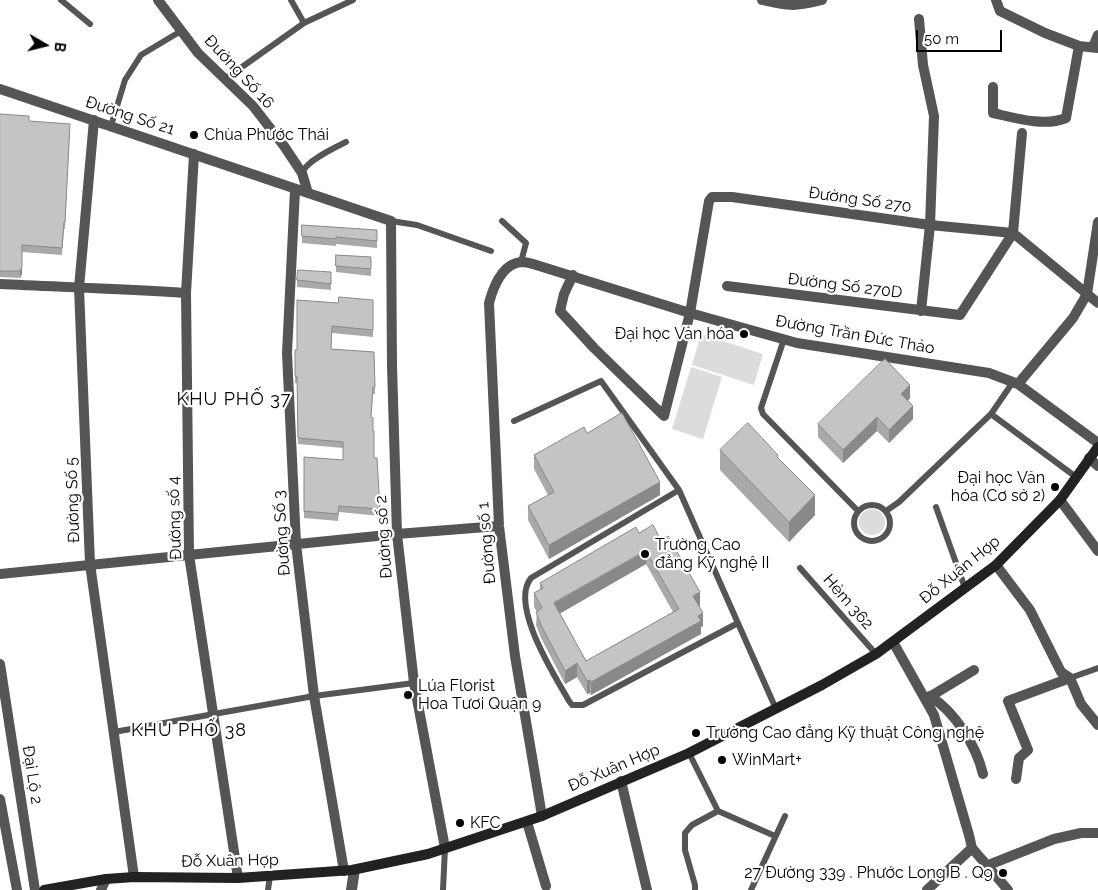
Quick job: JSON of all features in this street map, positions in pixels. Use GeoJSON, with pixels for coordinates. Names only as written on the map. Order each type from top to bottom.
{"type":"FeatureCollection","features":[{"type":"Feature","properties":{"kind":"main road","name":"Đỗ Xuân Hợp"},"geometry":{"type":"LineString","coordinates":[[44,890],[106,879],[134,877],[238,878],[351,870],[428,854],[542,816],[689,753],[822,685],[876,654],[996,565],[1060,500],[1098,447]]}},
{"type":"Feature","properties":{"kind":"street","name":"Đường Số 16"},"geometry":{"type":"LineString","coordinates":[[158,0],[198,53],[253,106],[302,173],[308,193]]}},
{"type":"Feature","properties":{"kind":"street"},"geometry":{"type":"LineString","coordinates":[[762,0],[802,6],[822,0]]}},
{"type":"Feature","properties":{"kind":"street"},"geometry":{"type":"LineString","coordinates":[[996,0],[998,9],[1002,12],[1045,33],[1079,46],[1095,48],[1098,35]]}},
{"type":"Feature","properties":{"kind":"street"},"geometry":{"type":"LineString","coordinates":[[919,19],[923,65],[934,116],[930,225],[921,311]]}},
{"type":"Feature","properties":{"kind":"street"},"geometry":{"type":"LineString","coordinates":[[993,87],[993,113],[1022,119],[1056,122],[1066,118],[1079,46]]}},
{"type":"Feature","properties":{"kind":"street","name":"Đường Số 21"},"geometry":{"type":"LineString","coordinates":[[0,90],[392,221]]}},
{"type":"Feature","properties":{"kind":"street","name":"Đường Số 5"},"geometry":{"type":"LineString","coordinates":[[94,120],[79,288],[90,564],[134,877]]}},
{"type":"Feature","properties":{"kind":"street"},"geometry":{"type":"LineString","coordinates":[[1022,132],[1013,234],[1098,303]]}},
{"type":"Feature","properties":{"kind":"street","name":"Đường số 4"},"geometry":{"type":"LineString","coordinates":[[194,154],[186,293],[189,555],[238,878]]}},
{"type":"Feature","properties":{"kind":"street","name":"Đường Số 3"},"geometry":{"type":"LineString","coordinates":[[295,190],[287,353],[296,544],[314,696],[351,870]]}},
{"type":"Feature","properties":{"kind":"street","name":"Đường Số 270"},"geometry":{"type":"LineString","coordinates":[[690,313],[709,201],[712,197],[732,197],[930,225],[1013,234]]}},
{"type":"Feature","properties":{"kind":"street","name":"Đường số 2"},"geometry":{"type":"LineString","coordinates":[[392,221],[392,366],[397,534],[414,683],[445,848]]}},
{"type":"Feature","properties":{"kind":"street"},"geometry":{"type":"LineString","coordinates":[[1016,383],[1073,318],[1087,294],[1098,222]]}},
{"type":"Feature","properties":{"kind":"street","name":"Đường Số 270D"},"geometry":{"type":"LineString","coordinates":[[727,286],[960,315],[1013,234]]}},
{"type":"Feature","properties":{"kind":"street","name":"Đường số 1"},"geometry":{"type":"LineString","coordinates":[[520,262],[506,270],[495,284],[489,303],[499,526],[515,656],[542,816]]}},
{"type":"Feature","properties":{"kind":"street","name":"Đường Trần Đức Thảo"},"geometry":{"type":"LineString","coordinates":[[520,262],[533,264],[690,313],[797,343],[989,373],[1016,383],[1098,443]]}},
{"type":"Feature","properties":{"kind":"street"},"geometry":{"type":"LineString","coordinates":[[573,276],[564,294],[560,311],[594,348],[664,416],[690,313]]}},
{"type":"Feature","properties":{"kind":"street"},"geometry":{"type":"LineString","coordinates":[[0,284],[124,288],[186,293]]}},
{"type":"Feature","properties":{"kind":"street"},"geometry":{"type":"LineString","coordinates":[[1089,458],[1098,466]]}},
{"type":"Feature","properties":{"kind":"street"},"geometry":{"type":"LineString","coordinates":[[1060,500],[1098,551]]}},
{"type":"Feature","properties":{"kind":"street"},"geometry":{"type":"LineString","coordinates":[[0,574],[397,534],[499,526]]}},
{"type":"Feature","properties":{"kind":"street"},"geometry":{"type":"LineString","coordinates":[[996,565],[1030,610],[1061,672],[1070,678],[1081,704],[1098,726]]}},
{"type":"Feature","properties":{"kind":"street"},"geometry":{"type":"LineString","coordinates":[[893,642],[928,698],[972,848],[1008,890]]}},
{"type":"Feature","properties":{"kind":"street","name":"Đại Lộ 2"},"geometry":{"type":"LineString","coordinates":[[0,664],[35,890]]}},
{"type":"Feature","properties":{"kind":"street"},"geometry":{"type":"LineString","coordinates":[[928,698],[974,670]]}},
{"type":"Feature","properties":{"kind":"street"},"geometry":{"type":"LineString","coordinates":[[1016,779],[1019,770],[1019,758],[1028,750],[1008,701],[1070,678]]}},
{"type":"Feature","properties":{"kind":"street"},"geometry":{"type":"LineString","coordinates":[[928,698],[940,703],[957,720],[973,749],[983,774]]}},
{"type":"Feature","properties":{"kind":"street"},"geometry":{"type":"LineString","coordinates":[[621,781],[647,890]]}},
{"type":"Feature","properties":{"kind":"street"},"geometry":{"type":"LineString","coordinates":[[0,799],[18,890]]}},
{"type":"Feature","properties":{"kind":"street"},"geometry":{"type":"LineString","coordinates":[[527,822],[547,888]]}},
{"type":"Feature","properties":{"kind":"street"},"geometry":{"type":"LineString","coordinates":[[986,866],[1054,839],[1081,833],[1098,833]]}},
{"type":"Feature","properties":{"kind":"street"},"geometry":{"type":"LineString","coordinates":[[927,890],[972,848]]}},
{"type":"Feature","properties":{"kind":"street"},"geometry":{"type":"LineString","coordinates":[[101,890],[106,879]]}},
{"type":"Feature","properties":{"kind":"lane"},"geometry":{"type":"LineString","coordinates":[[61,0],[90,24]]}},
{"type":"Feature","properties":{"kind":"lane"},"geometry":{"type":"LineString","coordinates":[[290,0],[304,23]]}},
{"type":"Feature","properties":{"kind":"lane"},"geometry":{"type":"LineString","coordinates":[[225,79],[304,23],[353,0]]}},
{"type":"Feature","properties":{"kind":"lane"},"geometry":{"type":"LineString","coordinates":[[111,126],[126,80],[141,55],[181,31]]}},
{"type":"Feature","properties":{"kind":"lane"},"geometry":{"type":"LineString","coordinates":[[302,173],[304,168],[315,160],[346,142]]}},
{"type":"Feature","properties":{"kind":"lane"},"geometry":{"type":"LineString","coordinates":[[392,221],[417,225],[491,251]]}},
{"type":"Feature","properties":{"kind":"lane"},"geometry":{"type":"LineString","coordinates":[[502,221],[526,243],[520,262]]}},
{"type":"Feature","properties":{"kind":"lane"},"geometry":{"type":"LineString","coordinates":[[784,339],[761,408],[763,414],[858,511]]}},
{"type":"Feature","properties":{"kind":"lane"},"geometry":{"type":"LineString","coordinates":[[514,421],[601,381],[679,490],[776,709]]}},
{"type":"Feature","properties":{"kind":"lane"},"geometry":{"type":"LineString","coordinates":[[886,510],[899,502],[991,414],[1016,383]]}},
{"type":"Feature","properties":{"kind":"lane"},"geometry":{"type":"LineString","coordinates":[[991,414],[1076,477]]}},
{"type":"Feature","properties":{"kind":"lane"},"geometry":{"type":"LineString","coordinates":[[679,490],[531,578],[528,582],[526,596],[527,613],[532,633],[569,701],[572,705],[578,706],[738,623]]}},
{"type":"Feature","properties":{"kind":"lane"},"geometry":{"type":"LineString","coordinates":[[872,504],[886,510],[889,516],[890,529],[886,534],[876,541],[864,539],[858,535],[854,523],[858,511],[872,504]]}},
{"type":"Feature","properties":{"kind":"lane"},"geometry":{"type":"LineString","coordinates":[[936,507],[965,588]]}},
{"type":"Feature","properties":{"kind":"lane","name":"Hẻm 362"},"geometry":{"type":"LineString","coordinates":[[800,568],[876,654]]}},
{"type":"Feature","properties":{"kind":"lane"},"geometry":{"type":"LineString","coordinates":[[1070,678],[1098,668]]}},
{"type":"Feature","properties":{"kind":"lane"},"geometry":{"type":"LineString","coordinates":[[114,732],[314,696],[414,683]]}},
{"type":"Feature","properties":{"kind":"lane"},"geometry":{"type":"LineString","coordinates":[[689,753],[718,811],[775,836]]}},
{"type":"Feature","properties":{"kind":"lane"},"geometry":{"type":"LineString","coordinates":[[695,890],[696,885],[685,850],[685,833],[692,824],[718,811]]}},
{"type":"Feature","properties":{"kind":"lane"},"geometry":{"type":"LineString","coordinates":[[751,890],[785,816]]}},
{"type":"Feature","properties":{"kind":"lane"},"geometry":{"type":"LineString","coordinates":[[443,890],[445,848]]}},
{"type":"Feature","properties":{"kind":"lane"},"geometry":{"type":"LineString","coordinates":[[349,890],[351,870]]}},
{"type":"Feature","properties":{"kind":"lane"},"geometry":{"type":"LineString","coordinates":[[351,870],[354,890]]}},
{"type":"Feature","properties":{"kind":"lane"},"geometry":{"type":"LineString","coordinates":[[268,890],[270,876]]}},
{"type":"Feature","properties":{"kind":"shaded area"},"geometry":{"type":"Polygon","coordinates":[[[701,334],[763,354],[754,385],[692,365],[701,334]]]}},
{"type":"Feature","properties":{"kind":"shaded area"},"geometry":{"type":"Polygon","coordinates":[[[691,367],[722,377],[703,439],[672,429],[691,367]]]}},
{"type":"Feature","properties":{"kind":"shaded area"},"geometry":{"type":"Polygon","coordinates":[[[872,509],[881,513],[885,522],[881,531],[872,535],[863,531],[859,522],[863,513],[872,509]]]}},
{"type":"Feature","properties":{"kind":"building"},"geometry":{"type":"Polygon","coordinates":[[[0,114],[29,116],[29,121],[70,124],[62,248],[22,245],[22,267],[20,271],[0,271],[0,114]]]}},
{"type":"Feature","properties":{"kind":"building"},"geometry":{"type":"Polygon","coordinates":[[[302,225],[377,230],[377,241],[302,236],[302,225]]]}},
{"type":"Feature","properties":{"kind":"building"},"geometry":{"type":"Polygon","coordinates":[[[336,255],[371,257],[371,269],[336,266],[336,255]]]}},
{"type":"Feature","properties":{"kind":"building"},"geometry":{"type":"Polygon","coordinates":[[[298,270],[331,272],[331,284],[297,280],[298,270]]]}},
{"type":"Feature","properties":{"kind":"building"},"geometry":{"type":"Polygon","coordinates":[[[339,297],[373,300],[373,330],[332,326],[331,349],[374,352],[375,387],[373,387],[371,417],[373,418],[374,431],[374,458],[377,458],[380,509],[339,506],[338,514],[304,511],[304,457],[343,460],[343,442],[298,438],[295,350],[297,350],[297,300],[338,303],[339,297]]]}},
{"type":"Feature","properties":{"kind":"building"},"geometry":{"type":"Polygon","coordinates":[[[885,359],[910,385],[901,394],[913,406],[889,430],[877,417],[843,450],[818,424],[885,359]]]}},
{"type":"Feature","properties":{"kind":"building"},"geometry":{"type":"Polygon","coordinates":[[[622,413],[660,482],[549,545],[528,506],[554,492],[534,455],[584,427],[587,433],[622,413]]]}},
{"type":"Feature","properties":{"kind":"building"},"geometry":{"type":"Polygon","coordinates":[[[748,423],[778,455],[777,457],[815,495],[789,522],[720,450],[748,423]]]}},
{"type":"Feature","properties":{"kind":"building"},"geometry":{"type":"Polygon","coordinates":[[[653,525],[661,540],[668,536],[700,592],[693,596],[703,613],[698,616],[701,621],[591,682],[590,680],[587,681],[577,663],[565,671],[541,625],[536,612],[542,608],[534,593],[543,588],[540,583],[636,527],[639,533],[653,525]],[[646,551],[554,603],[586,661],[679,609],[646,551]]]}},
{"type":"Feature","properties":{"kind":"place","name":"Chùa Phước Thái"},"geometry":{"type":"Point","coordinates":[194,135]}},
{"type":"Feature","properties":{"kind":"place","name":"Đại học Văn hóa"},"geometry":{"type":"Point","coordinates":[744,334]}},
{"type":"Feature","properties":{"kind":"place","name":"Đại học Văn hóa (Cơ sở 2)"},"geometry":{"type":"Point","coordinates":[1055,487]}},
{"type":"Feature","properties":{"kind":"place","name":"Trường Cao đẳng Kỹ nghệ II"},"geometry":{"type":"Point","coordinates":[645,554]}},
{"type":"Feature","properties":{"kind":"place","name":"Lúa Florist Hoa Tươi Quận 9"},"geometry":{"type":"Point","coordinates":[408,695]}},
{"type":"Feature","properties":{"kind":"place","name":"Trường Cao đẳng Kỹ thuật Công nghệ"},"geometry":{"type":"Point","coordinates":[696,733]}},
{"type":"Feature","properties":{"kind":"place","name":"WinMart+"},"geometry":{"type":"Point","coordinates":[722,760]}},
{"type":"Feature","properties":{"kind":"place","name":"KFC"},"geometry":{"type":"Point","coordinates":[460,823]}},
{"type":"Feature","properties":{"kind":"place","name":"27 Đường 339 . Phước Long B . Q9"},"geometry":{"type":"Point","coordinates":[1003,873]}},
{"type":"Feature","properties":{"kind":"district","name":"KHU PHỐ 37"},"geometry":{"type":"Point","coordinates":[234,400]}},
{"type":"Feature","properties":{"kind":"district","name":"KHU PHỐ 38"},"geometry":{"type":"Point","coordinates":[189,731]}}]}
